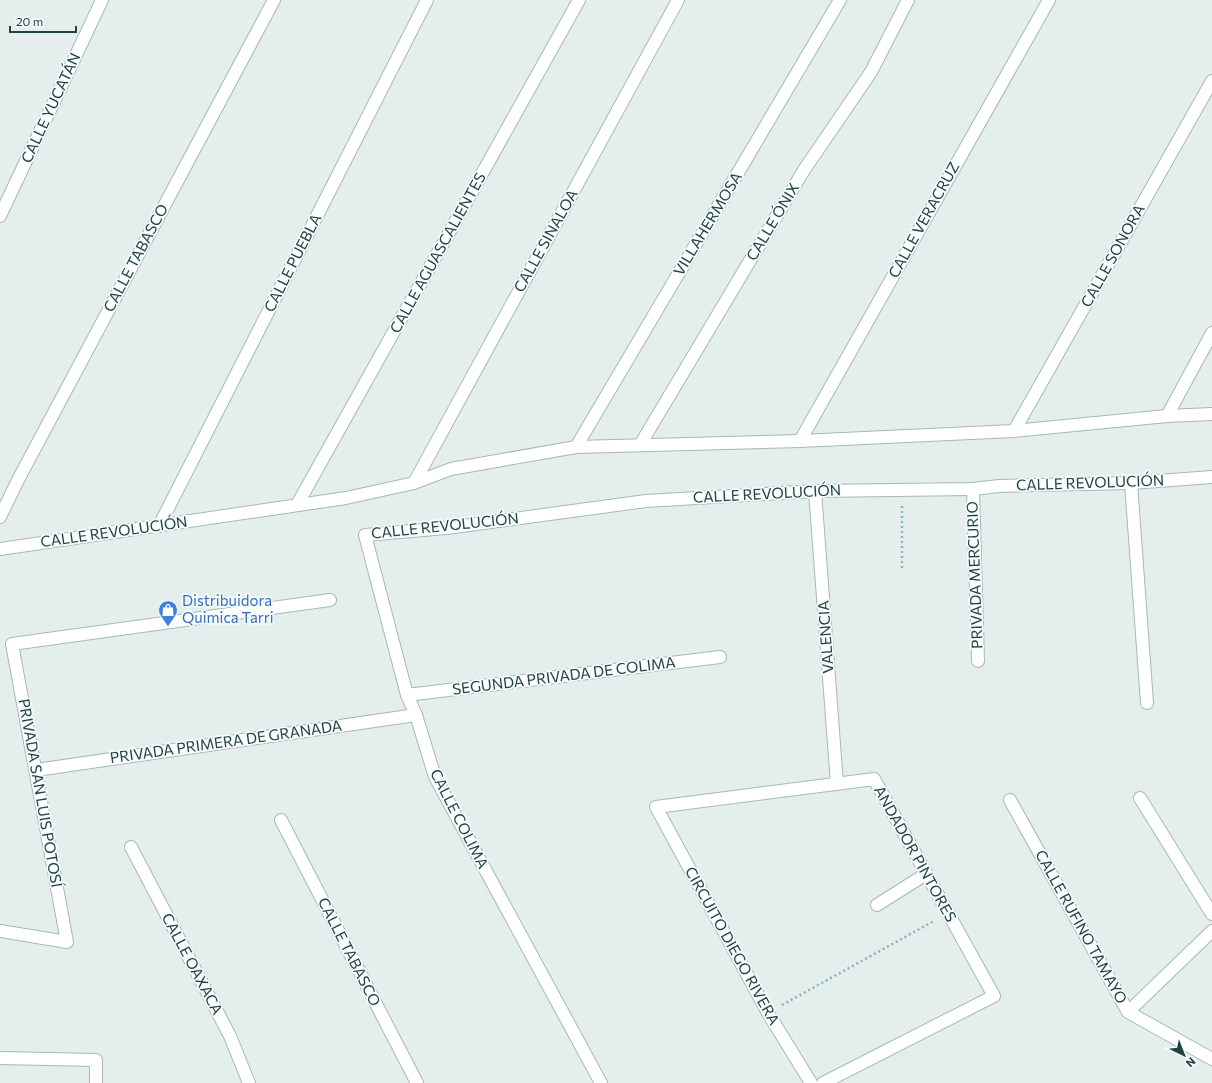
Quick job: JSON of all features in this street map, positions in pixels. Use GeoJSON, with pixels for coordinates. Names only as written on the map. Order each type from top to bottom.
{"type":"FeatureCollection","features":[{"type":"Feature","properties":{"kind":"street","name":"CALLE YUCATÁN"},"geometry":{"type":"LineString","coordinates":[[0,216],[102,0]]}},
{"type":"Feature","properties":{"kind":"street","name":"CALLE TABASCO"},"geometry":{"type":"LineString","coordinates":[[0,517],[33,452],[274,0]]}},
{"type":"Feature","properties":{"kind":"street","name":"CALLE PUEBLA"},"geometry":{"type":"LineString","coordinates":[[159,526],[427,0]]}},
{"type":"Feature","properties":{"kind":"street","name":"CALLE AGUASCALIENTES"},"geometry":{"type":"LineString","coordinates":[[297,505],[579,0]]}},
{"type":"Feature","properties":{"kind":"street","name":"CALLE SINALOA"},"geometry":{"type":"LineString","coordinates":[[414,482],[678,0]]}},
{"type":"Feature","properties":{"kind":"street","name":"VILLAHERMOSA"},"geometry":{"type":"LineString","coordinates":[[576,447],[840,0]]}},
{"type":"Feature","properties":{"kind":"street","name":"CALLE ÓNIX"},"geometry":{"type":"LineString","coordinates":[[640,445],[804,170],[871,72],[908,0]]}},
{"type":"Feature","properties":{"kind":"street","name":"CALLE VERACRUZ"},"geometry":{"type":"LineString","coordinates":[[800,441],[1049,0]]}},
{"type":"Feature","properties":{"kind":"street","name":"CALLE SONORA"},"geometry":{"type":"LineString","coordinates":[[1014,431],[1212,81]]}},
{"type":"Feature","properties":{"kind":"street"},"geometry":{"type":"LineString","coordinates":[[1167,416],[1212,333]]}},
{"type":"Feature","properties":{"kind":"street","name":"CALLE REVOLUCIÓN"},"geometry":{"type":"LineString","coordinates":[[0,549],[346,498],[414,482],[451,469],[576,447],[800,441],[1014,431],[1167,416],[1212,414]]}},
{"type":"Feature","properties":{"kind":"street","name":"CALLE REVOLUCIÓN"},"geometry":{"type":"LineString","coordinates":[[365,535],[447,528],[646,501],[815,491],[973,489],[1000,486],[1131,483],[1212,477]]}},
{"type":"Feature","properties":{"kind":"street"},"geometry":{"type":"LineString","coordinates":[[1131,483],[1147,703]]}},
{"type":"Feature","properties":{"kind":"street","name":"PRIVADA MERCURIO"},"geometry":{"type":"LineString","coordinates":[[973,489],[978,661]]}},
{"type":"Feature","properties":{"kind":"street","name":"VALENCIA"},"geometry":{"type":"LineString","coordinates":[[815,491],[837,784]]}},
{"type":"Feature","properties":{"kind":"street","name":"CALLE COLIMA"},"geometry":{"type":"LineString","coordinates":[[365,535],[407,695],[416,715],[435,777],[601,1083]]}},
{"type":"Feature","properties":{"kind":"street","name":"PRIVADA SAN LUIS POTOSÍ"},"geometry":{"type":"LineString","coordinates":[[0,931],[67,942],[12,644],[330,600]]}},
{"type":"Feature","properties":{"kind":"street","name":"SEGUNDA PRIVADA DE COLIMA"},"geometry":{"type":"LineString","coordinates":[[407,695],[720,657]]}},
{"type":"Feature","properties":{"kind":"street","name":"PRIVADA PRIMERA DE GRANADA"},"geometry":{"type":"LineString","coordinates":[[36,770],[416,715]]}},
{"type":"Feature","properties":{"kind":"street","name":"ANDADOR PINTORES"},"geometry":{"type":"LineString","coordinates":[[656,807],[874,779],[994,996],[823,1083]]}},
{"type":"Feature","properties":{"kind":"street"},"geometry":{"type":"LineString","coordinates":[[1140,798],[1212,914]]}},
{"type":"Feature","properties":{"kind":"street","name":"CALLE RUFINO TAMAYO"},"geometry":{"type":"LineString","coordinates":[[1010,800],[1128,1012],[1212,1059]]}},
{"type":"Feature","properties":{"kind":"street","name":"CIRCUITO DIEGO RIVERA"},"geometry":{"type":"LineString","coordinates":[[656,807],[768,1013],[811,1083]]}},
{"type":"Feature","properties":{"kind":"street","name":"CALLE TABASCO"},"geometry":{"type":"LineString","coordinates":[[282,820],[417,1083]]}},
{"type":"Feature","properties":{"kind":"street","name":"CALLE OAXACA"},"geometry":{"type":"LineString","coordinates":[[131,847],[230,1036],[249,1083]]}},
{"type":"Feature","properties":{"kind":"street"},"geometry":{"type":"LineString","coordinates":[[877,905],[926,874]]}},
{"type":"Feature","properties":{"kind":"street"},"geometry":{"type":"LineString","coordinates":[[1128,1012],[1212,931]]}},
{"type":"Feature","properties":{"kind":"street"},"geometry":{"type":"LineString","coordinates":[[0,1058],[96,1060],[96,1083]]}},
{"type":"Feature","properties":{"kind":"path"},"geometry":{"type":"LineString","coordinates":[[902,490],[902,570]]}},
{"type":"Feature","properties":{"kind":"path"},"geometry":{"type":"LineString","coordinates":[[768,1013],[921,929],[948,912]]}},
{"type":"Feature","properties":{"kind":"place","name":"Distribuidora Quimica Tarri"},"geometry":{"type":"Point","coordinates":[168,627]}}]}
